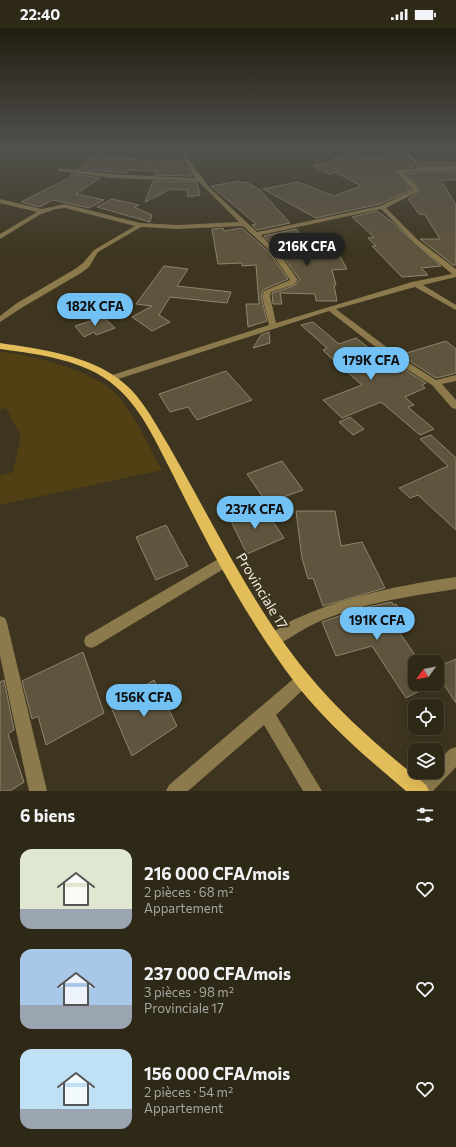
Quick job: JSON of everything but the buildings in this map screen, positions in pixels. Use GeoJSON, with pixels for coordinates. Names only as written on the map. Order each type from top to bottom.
{"type":"FeatureCollection","features":[{"type":"Feature","properties":{"kind":"main road","name":"Provinciale 17"},"geometry":{"type":"LineString","coordinates":[[0,346],[59,357],[88,367],[112,378],[138,405],[153,428],[225,561],[273,640],[303,680],[372,752],[421,791]]}},
{"type":"Feature","properties":{"kind":"street"},"geometry":{"type":"LineString","coordinates":[[205,185],[219,200],[271,248],[294,280],[291,283],[268,291],[266,296],[273,326]]}},
{"type":"Feature","properties":{"kind":"street"},"geometry":{"type":"LineString","coordinates":[[256,234],[382,206],[416,191],[412,185]]}},
{"type":"Feature","properties":{"kind":"street"},"geometry":{"type":"LineString","coordinates":[[0,201],[42,211]]}},
{"type":"Feature","properties":{"kind":"street"},"geometry":{"type":"LineString","coordinates":[[0,237],[42,211],[56,206],[65,206],[140,225],[178,227],[244,224]]}},
{"type":"Feature","properties":{"kind":"street"},"geometry":{"type":"LineString","coordinates":[[382,206],[384,211],[456,274]]}},
{"type":"Feature","properties":{"kind":"street"},"geometry":{"type":"LineString","coordinates":[[0,320],[20,304],[78,271],[86,265],[96,251],[140,225]]}},
{"type":"Feature","properties":{"kind":"street"},"geometry":{"type":"LineString","coordinates":[[112,378],[273,326],[415,284],[456,274]]}},
{"type":"Feature","properties":{"kind":"street"},"geometry":{"type":"LineString","coordinates":[[415,284],[456,308]]}},
{"type":"Feature","properties":{"kind":"street"},"geometry":{"type":"LineString","coordinates":[[331,309],[398,360],[435,383],[456,406]]}},
{"type":"Feature","properties":{"kind":"street"},"geometry":{"type":"LineString","coordinates":[[435,383],[456,378]]}},
{"type":"Feature","properties":{"kind":"street"},"geometry":{"type":"LineString","coordinates":[[91,641],[225,561]]}},
{"type":"Feature","properties":{"kind":"street"},"geometry":{"type":"LineString","coordinates":[[273,640],[302,622],[351,604],[394,593],[456,583]]}},
{"type":"Feature","properties":{"kind":"street"},"geometry":{"type":"LineString","coordinates":[[0,622],[38,791]]}},
{"type":"Feature","properties":{"kind":"street"},"geometry":{"type":"LineString","coordinates":[[175,791],[303,680]]}},
{"type":"Feature","properties":{"kind":"street"},"geometry":{"type":"LineString","coordinates":[[266,713],[312,791]]}},
{"type":"Feature","properties":{"kind":"street"},"geometry":{"type":"LineString","coordinates":[[421,791],[456,755]]}},
{"type":"Feature","properties":{"kind":"shaded area"},"geometry":{"type":"Polygon","coordinates":[[[0,352],[13,353],[44,360],[92,377],[104,384],[114,392],[128,410],[162,470],[0,505],[0,476],[13,472],[21,436],[6,408],[0,409],[0,352]]]}}]}
